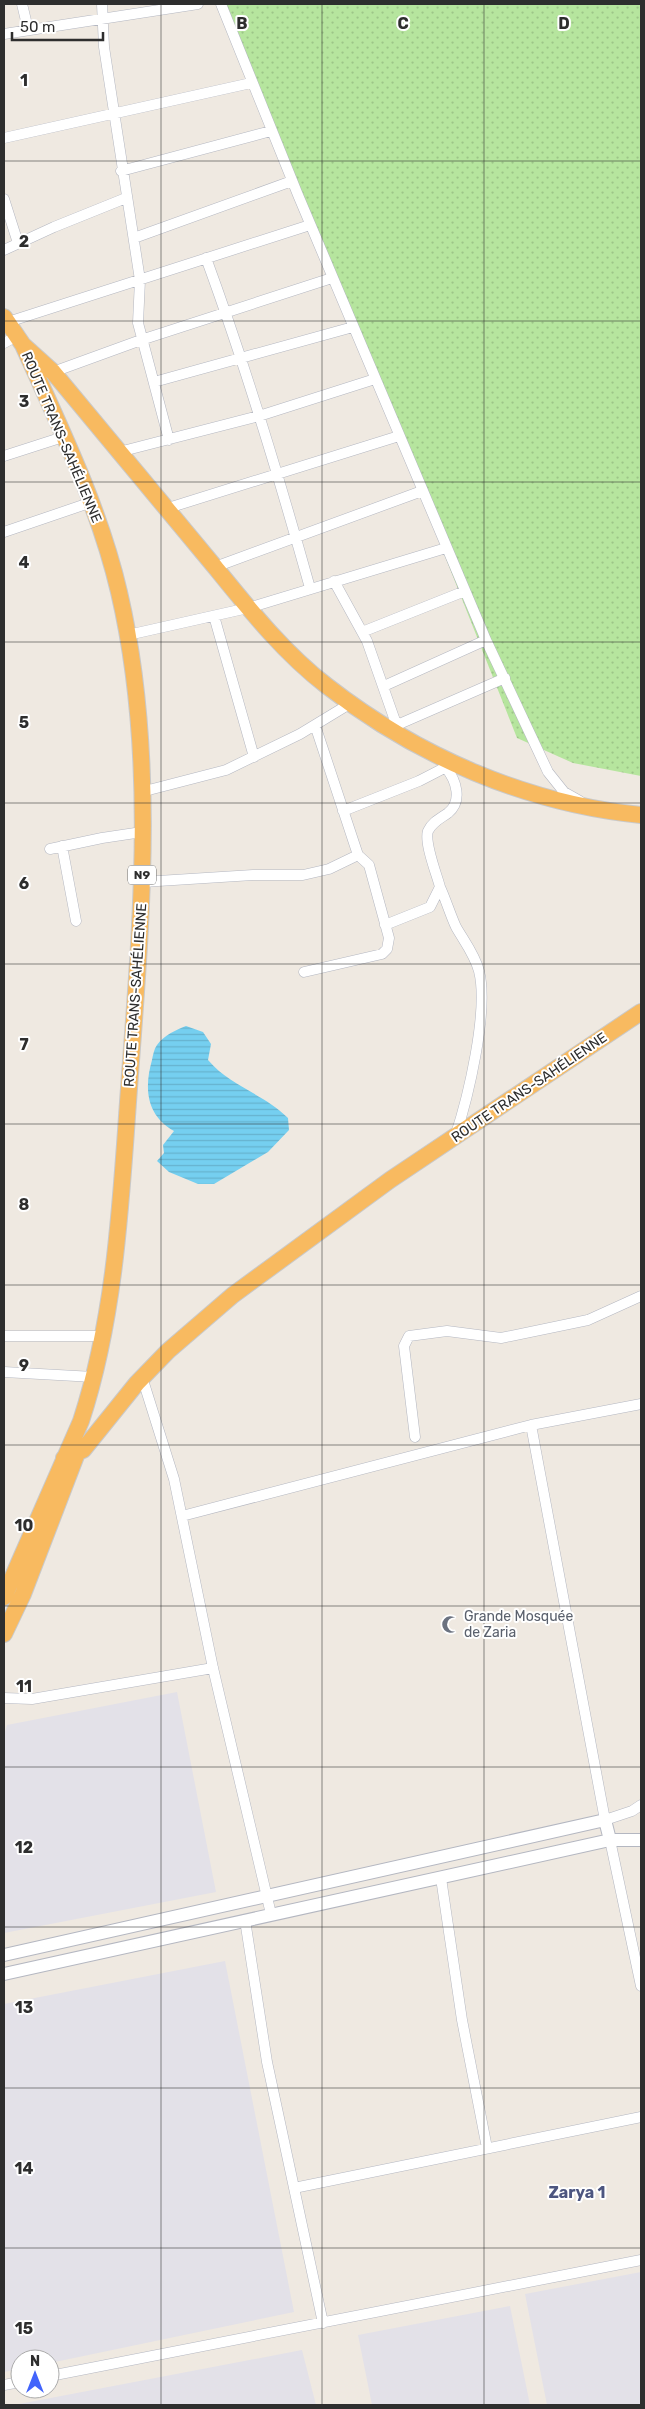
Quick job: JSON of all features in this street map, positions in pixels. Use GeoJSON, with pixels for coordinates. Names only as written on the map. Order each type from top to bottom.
{"type":"FeatureCollection","features":[{"type":"Feature","properties":{"kind":"highway"},"geometry":{"type":"LineString","coordinates":[[11,333],[53,372],[248,608],[326,686],[398,730],[450,765],[525,791],[592,809],[641,815]]}},
{"type":"Feature","properties":{"kind":"highway","name":"ROUTE TRANS-SAHÉLIENNE"},"geometry":{"type":"LineString","coordinates":[[4,1634],[23,1594],[71,1456],[94,1377],[103,1336],[114,1260],[122,1174],[142,882],[142,792],[137,710],[128,635],[119,591],[92,502],[63,437],[11,333]]}},
{"type":"Feature","properties":{"kind":"highway","name":"ROUTE TRANS-SAHÉLIENNE"},"geometry":{"type":"LineString","coordinates":[[4,1597],[71,1456],[86,1447],[142,1377],[233,1295],[390,1180],[641,1012]]}},
{"type":"Feature","properties":{"kind":"street"},"geometry":{"type":"LineString","coordinates":[[22,4],[28,29]]}},
{"type":"Feature","properties":{"kind":"street"},"geometry":{"type":"LineString","coordinates":[[102,4],[102,18],[121,171],[140,280],[137,314],[142,340],[169,440]]}},
{"type":"Feature","properties":{"kind":"street"},"geometry":{"type":"LineString","coordinates":[[4,34],[102,18],[152,7],[198,4]]}},
{"type":"Feature","properties":{"kind":"street"},"geometry":{"type":"LineString","coordinates":[[221,4],[310,226],[486,640],[548,772],[564,792],[592,809]]}},
{"type":"Feature","properties":{"kind":"street"},"geometry":{"type":"LineString","coordinates":[[4,138],[114,112],[252,83]]}},
{"type":"Feature","properties":{"kind":"street"},"geometry":{"type":"LineString","coordinates":[[121,171],[271,131]]}},
{"type":"Feature","properties":{"kind":"street"},"geometry":{"type":"LineString","coordinates":[[134,238],[292,181]]}},
{"type":"Feature","properties":{"kind":"street"},"geometry":{"type":"LineString","coordinates":[[4,250],[126,198]]}},
{"type":"Feature","properties":{"kind":"street"},"geometry":{"type":"LineString","coordinates":[[4,199],[18,243]]}},
{"type":"Feature","properties":{"kind":"street"},"geometry":{"type":"LineString","coordinates":[[11,333],[140,280],[310,226]]}},
{"type":"Feature","properties":{"kind":"street"},"geometry":{"type":"LineString","coordinates":[[206,258],[241,357],[277,472],[310,588]]}},
{"type":"Feature","properties":{"kind":"street"},"geometry":{"type":"LineString","coordinates":[[53,372],[142,340],[332,278]]}},
{"type":"Feature","properties":{"kind":"street"},"geometry":{"type":"LineString","coordinates":[[154,382],[353,327]]}},
{"type":"Feature","properties":{"kind":"street"},"geometry":{"type":"LineString","coordinates":[[119,452],[259,416],[375,379]]}},
{"type":"Feature","properties":{"kind":"street"},"geometry":{"type":"LineString","coordinates":[[165,509],[277,472],[399,436]]}},
{"type":"Feature","properties":{"kind":"street"},"geometry":{"type":"LineString","coordinates":[[4,456],[63,437]]}},
{"type":"Feature","properties":{"kind":"street"},"geometry":{"type":"LineString","coordinates":[[215,567],[422,492]]}},
{"type":"Feature","properties":{"kind":"street"},"geometry":{"type":"LineString","coordinates":[[4,532],[92,502]]}},
{"type":"Feature","properties":{"kind":"street"},"geometry":{"type":"LineString","coordinates":[[128,635],[248,608],[446,548]]}},
{"type":"Feature","properties":{"kind":"street"},"geometry":{"type":"LineString","coordinates":[[334,581],[362,632],[384,686],[398,730],[505,678]]}},
{"type":"Feature","properties":{"kind":"street"},"geometry":{"type":"LineString","coordinates":[[362,632],[465,591]]}},
{"type":"Feature","properties":{"kind":"street"},"geometry":{"type":"LineString","coordinates":[[214,616],[254,756]]}},
{"type":"Feature","properties":{"kind":"street"},"geometry":{"type":"LineString","coordinates":[[384,686],[486,640]]}},
{"type":"Feature","properties":{"kind":"street"},"geometry":{"type":"LineString","coordinates":[[142,792],[226,770],[315,724],[351,703]]}},
{"type":"Feature","properties":{"kind":"street"},"geometry":{"type":"LineString","coordinates":[[304,972],[382,954],[387,949],[389,938],[369,865],[358,855],[315,724]]}},
{"type":"Feature","properties":{"kind":"street"},"geometry":{"type":"LineString","coordinates":[[343,811],[450,765],[456,782],[456,801],[449,812],[432,825],[427,836],[440,888],[455,925],[475,960],[480,982],[477,1044],[465,1107],[454,1138]]}},
{"type":"Feature","properties":{"kind":"street"},"geometry":{"type":"LineString","coordinates":[[50,849],[142,832]]}},
{"type":"Feature","properties":{"kind":"street"},"geometry":{"type":"LineString","coordinates":[[62,846],[76,921]]}},
{"type":"Feature","properties":{"kind":"street"},"geometry":{"type":"LineString","coordinates":[[142,882],[308,874],[329,868],[358,855]]}},
{"type":"Feature","properties":{"kind":"street"},"geometry":{"type":"LineString","coordinates":[[385,925],[430,906],[440,888]]}},
{"type":"Feature","properties":{"kind":"street"},"geometry":{"type":"LineString","coordinates":[[415,1437],[404,1346],[409,1336],[447,1331],[501,1338],[588,1320],[641,1296]]}},
{"type":"Feature","properties":{"kind":"street"},"geometry":{"type":"LineString","coordinates":[[4,1336],[103,1336]]}},
{"type":"Feature","properties":{"kind":"street"},"geometry":{"type":"LineString","coordinates":[[4,1372],[94,1377]]}},
{"type":"Feature","properties":{"kind":"street"},"geometry":{"type":"LineString","coordinates":[[142,1377],[174,1479],[213,1668],[271,1914]]}},
{"type":"Feature","properties":{"kind":"street"},"geometry":{"type":"LineString","coordinates":[[182,1516],[531,1425],[641,1404]]}},
{"type":"Feature","properties":{"kind":"street"},"geometry":{"type":"LineString","coordinates":[[531,1425],[605,1820],[641,1986]]}},
{"type":"Feature","properties":{"kind":"street"},"geometry":{"type":"LineString","coordinates":[[4,1698],[32,1700],[213,1668]]}},
{"type":"Feature","properties":{"kind":"street"},"geometry":{"type":"LineString","coordinates":[[4,1955],[605,1820],[632,1811],[641,1805]]}},
{"type":"Feature","properties":{"kind":"street"},"geometry":{"type":"LineString","coordinates":[[4,1974],[610,1840],[641,1840]]}},
{"type":"Feature","properties":{"kind":"street"},"geometry":{"type":"LineString","coordinates":[[440,1878],[462,2020],[487,2148]]}},
{"type":"Feature","properties":{"kind":"street"},"geometry":{"type":"LineString","coordinates":[[245,1920],[267,2062],[324,2323]]}},
{"type":"Feature","properties":{"kind":"street"},"geometry":{"type":"LineString","coordinates":[[294,2188],[641,2118]]}},
{"type":"Feature","properties":{"kind":"street"},"geometry":{"type":"LineString","coordinates":[[60,2374],[641,2260]]}},
{"type":"Feature","properties":{"kind":"shaded area"},"geometry":{"type":"Polygon","coordinates":[[[177,1692],[216,1892],[4,1933],[4,1735],[7,1725],[177,1692]]]}},
{"type":"Feature","properties":{"kind":"shaded area"},"geometry":{"type":"Polygon","coordinates":[[[225,1961],[294,2312],[60,2361],[60,2349],[10,2349],[10,2371],[4,2372],[4,2004],[225,1961]]]}},
{"type":"Feature","properties":{"kind":"shaded area"},"geometry":{"type":"Polygon","coordinates":[[[641,2272],[641,2405],[547,2405],[525,2294],[641,2272]]]}},
{"type":"Feature","properties":{"kind":"shaded area"},"geometry":{"type":"Polygon","coordinates":[[[510,2306],[530,2405],[372,2405],[358,2335],[510,2306]]]}},
{"type":"Feature","properties":{"kind":"shaded area"},"geometry":{"type":"Polygon","coordinates":[[[302,2350],[316,2405],[14,2405],[45,2399],[60,2399],[60,2396],[302,2350]]]}},
{"type":"Feature","properties":{"kind":"green space"},"geometry":{"type":"Polygon","coordinates":[[[218,4],[641,4],[641,776],[573,763],[517,738],[429,516],[218,4]]]}},
{"type":"Feature","properties":{"kind":"water"},"geometry":{"type":"Polygon","coordinates":[[[186,1026],[203,1032],[211,1044],[208,1060],[217,1069],[226,1077],[268,1102],[288,1118],[289,1130],[268,1152],[214,1184],[198,1184],[169,1172],[157,1161],[164,1153],[163,1145],[174,1131],[158,1117],[150,1100],[148,1081],[154,1050],[163,1038],[186,1026]]]}},
{"type":"Feature","properties":{"kind":"place","name":"Grande Mosquée de Zaria"},"geometry":{"type":"Point","coordinates":[450,1624]}},
{"type":"Feature","properties":{"kind":"district","name":"Zarya 1"},"geometry":{"type":"Point","coordinates":[577,2192]}}]}
